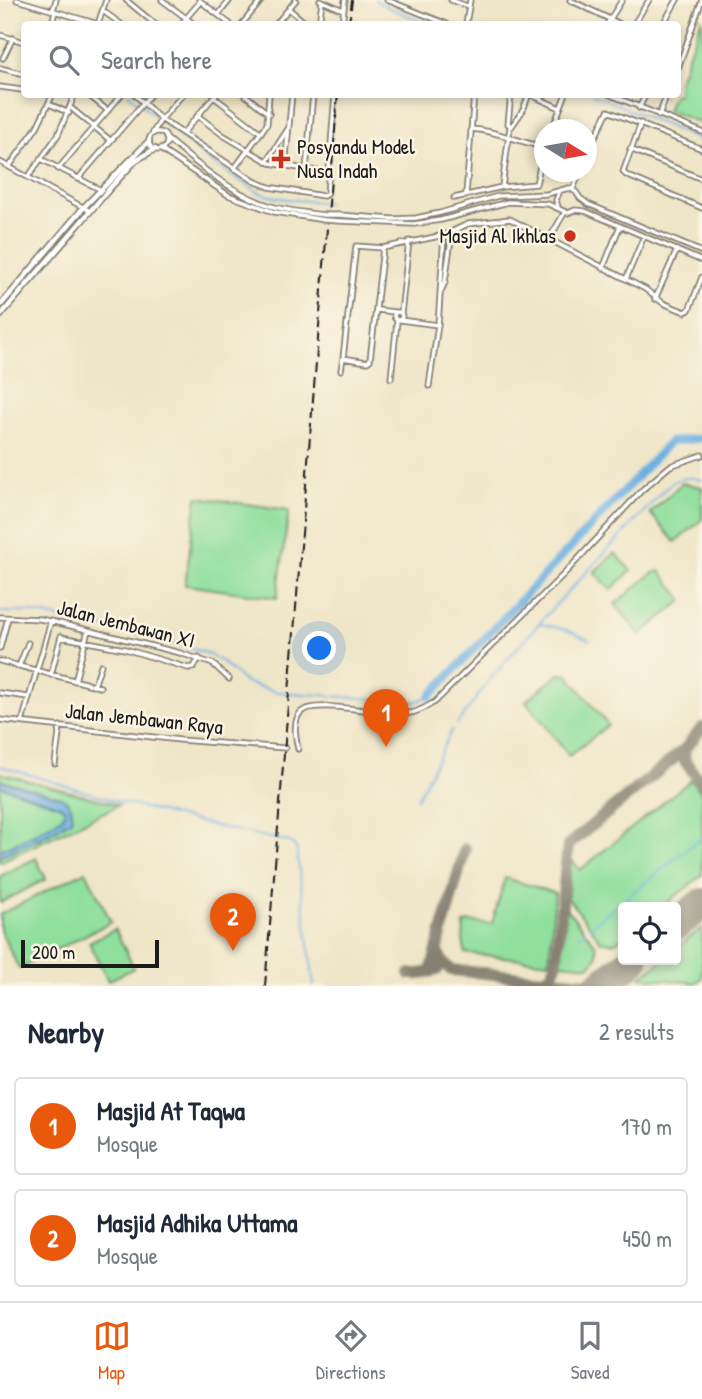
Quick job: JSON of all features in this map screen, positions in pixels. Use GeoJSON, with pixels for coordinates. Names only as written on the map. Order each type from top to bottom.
{"type":"FeatureCollection","features":[{"type":"Feature","properties":{"kind":"street"},"geometry":{"type":"LineString","coordinates":[[18,0],[89,21]]}},
{"type":"Feature","properties":{"kind":"street"},"geometry":{"type":"LineString","coordinates":[[52,21],[56,0]]}},
{"type":"Feature","properties":{"kind":"street"},"geometry":{"type":"LineString","coordinates":[[99,21],[106,0]]}},
{"type":"Feature","properties":{"kind":"street"},"geometry":{"type":"LineString","coordinates":[[126,0],[151,21]]}},
{"type":"Feature","properties":{"kind":"street"},"geometry":{"type":"LineString","coordinates":[[162,0],[190,21]]}},
{"type":"Feature","properties":{"kind":"street"},"geometry":{"type":"LineString","coordinates":[[184,21],[200,0],[226,21]]}},
{"type":"Feature","properties":{"kind":"street"},"geometry":{"type":"LineString","coordinates":[[218,15],[230,0]]}},
{"type":"Feature","properties":{"kind":"street"},"geometry":{"type":"LineString","coordinates":[[244,21],[262,0]]}},
{"type":"Feature","properties":{"kind":"street"},"geometry":{"type":"LineString","coordinates":[[279,21],[296,0]]}},
{"type":"Feature","properties":{"kind":"street"},"geometry":{"type":"LineString","coordinates":[[342,21],[345,0]]}},
{"type":"Feature","properties":{"kind":"street"},"geometry":{"type":"LineString","coordinates":[[387,0],[440,21]]}},
{"type":"Feature","properties":{"kind":"street"},"geometry":{"type":"LineString","coordinates":[[451,0],[469,7]]}},
{"type":"Feature","properties":{"kind":"street"},"geometry":{"type":"LineString","coordinates":[[467,21],[470,0]]}},
{"type":"Feature","properties":{"kind":"street"},"geometry":{"type":"LineString","coordinates":[[610,19],[622,0]]}},
{"type":"Feature","properties":{"kind":"street"},"geometry":{"type":"LineString","coordinates":[[636,21],[649,0]]}},
{"type":"Feature","properties":{"kind":"street"},"geometry":{"type":"LineString","coordinates":[[665,21],[677,0]]}},
{"type":"Feature","properties":{"kind":"street"},"geometry":{"type":"LineString","coordinates":[[681,53],[701,2],[693,0]]}},
{"type":"Feature","properties":{"kind":"street"},"geometry":{"type":"LineString","coordinates":[[319,21],[321,1],[344,10]]}},
{"type":"Feature","properties":{"kind":"street"},"geometry":{"type":"LineString","coordinates":[[573,1],[614,21]]}},
{"type":"Feature","properties":{"kind":"street"},"geometry":{"type":"LineString","coordinates":[[289,9],[300,21]]}},
{"type":"Feature","properties":{"kind":"street"},"geometry":{"type":"LineString","coordinates":[[102,10],[117,21]]}},
{"type":"Feature","properties":{"kind":"street"},"geometry":{"type":"LineString","coordinates":[[0,35],[21,41]]}},
{"type":"Feature","properties":{"kind":"street"},"geometry":{"type":"LineString","coordinates":[[3,58],[13,38]]}},
{"type":"Feature","properties":{"kind":"street"},"geometry":{"type":"LineString","coordinates":[[0,68],[21,73]]}},
{"type":"Feature","properties":{"kind":"street"},"geometry":{"type":"LineString","coordinates":[[0,86],[21,90]]}},
{"type":"Feature","properties":{"kind":"street"},"geometry":{"type":"LineString","coordinates":[[9,167],[37,127],[51,98]]}},
{"type":"Feature","properties":{"kind":"street"},"geometry":{"type":"LineString","coordinates":[[28,177],[58,135],[74,98]]}},
{"type":"Feature","properties":{"kind":"street"},"geometry":{"type":"LineString","coordinates":[[92,98],[107,110]]}},
{"type":"Feature","properties":{"kind":"street"},"geometry":{"type":"LineString","coordinates":[[58,169],[119,98]]}},
{"type":"Feature","properties":{"kind":"street"},"geometry":{"type":"LineString","coordinates":[[137,98],[159,122],[183,133],[234,169],[269,187],[323,196],[327,194],[335,98]]}},
{"type":"Feature","properties":{"kind":"street"},"geometry":{"type":"LineString","coordinates":[[78,179],[148,98]]}},
{"type":"Feature","properties":{"kind":"street"},"geometry":{"type":"LineString","coordinates":[[0,316],[149,141],[159,122],[180,98]]}},
{"type":"Feature","properties":{"kind":"street"},"geometry":{"type":"LineString","coordinates":[[183,133],[213,98]]}},
{"type":"Feature","properties":{"kind":"street"},"geometry":{"type":"LineString","coordinates":[[217,98],[261,133]]}},
{"type":"Feature","properties":{"kind":"street"},"geometry":{"type":"LineString","coordinates":[[249,98],[269,114]]}},
{"type":"Feature","properties":{"kind":"street"},"geometry":{"type":"LineString","coordinates":[[234,169],[246,149],[267,124],[269,98]]}},
{"type":"Feature","properties":{"kind":"street"},"geometry":{"type":"LineString","coordinates":[[285,167],[292,98]]}},
{"type":"Feature","properties":{"kind":"street"},"geometry":{"type":"LineString","coordinates":[[306,170],[313,98]]}},
{"type":"Feature","properties":{"kind":"street"},"geometry":{"type":"LineString","coordinates":[[466,194],[474,98]]}},
{"type":"Feature","properties":{"kind":"street"},"geometry":{"type":"LineString","coordinates":[[511,98],[508,124],[511,126]]}},
{"type":"Feature","properties":{"kind":"street"},"geometry":{"type":"LineString","coordinates":[[502,187],[511,126],[515,124],[528,98]]}},
{"type":"Feature","properties":{"kind":"street"},"geometry":{"type":"LineString","coordinates":[[538,98],[560,108]]}},
{"type":"Feature","properties":{"kind":"street"},"geometry":{"type":"LineString","coordinates":[[556,119],[564,98]]}},
{"type":"Feature","properties":{"kind":"street"},"geometry":{"type":"LineString","coordinates":[[615,98],[702,132]]}},
{"type":"Feature","properties":{"kind":"street"},"geometry":{"type":"LineString","coordinates":[[639,108],[644,98]]}},
{"type":"Feature","properties":{"kind":"street"},"geometry":{"type":"LineString","coordinates":[[659,116],[666,98]]}},
{"type":"Feature","properties":{"kind":"street"},"geometry":{"type":"LineString","coordinates":[[49,104],[70,111],[111,140]]}},
{"type":"Feature","properties":{"kind":"street"},"geometry":{"type":"LineString","coordinates":[[597,132],[606,112],[610,111],[702,149]]}},
{"type":"Feature","properties":{"kind":"street"},"geometry":{"type":"LineString","coordinates":[[198,117],[267,161],[285,167],[328,173]]}},
{"type":"Feature","properties":{"kind":"street"},"geometry":{"type":"LineString","coordinates":[[159,122],[160,132],[166,138],[233,190],[273,206],[325,218]]}},
{"type":"Feature","properties":{"kind":"street"},"geometry":{"type":"LineString","coordinates":[[641,123],[623,168],[626,175],[702,208]]}},
{"type":"Feature","properties":{"kind":"street"},"geometry":{"type":"LineString","coordinates":[[267,161],[289,127]]}},
{"type":"Feature","properties":{"kind":"street"},"geometry":{"type":"LineString","coordinates":[[471,129],[509,135],[534,146]]}},
{"type":"Feature","properties":{"kind":"street"},"geometry":{"type":"LineString","coordinates":[[152,134],[160,132]]}},
{"type":"Feature","properties":{"kind":"street"},"geometry":{"type":"LineString","coordinates":[[0,306],[84,208],[136,160],[165,146],[166,138]]}},
{"type":"Feature","properties":{"kind":"street"},"geometry":{"type":"LineString","coordinates":[[149,141],[228,195],[292,216],[416,218],[498,196],[559,193],[565,189],[573,189]]}},
{"type":"Feature","properties":{"kind":"street"},"geometry":{"type":"LineString","coordinates":[[630,149],[702,179]]}},
{"type":"Feature","properties":{"kind":"street"},"geometry":{"type":"LineString","coordinates":[[183,163],[188,156]]}},
{"type":"Feature","properties":{"kind":"street"},"geometry":{"type":"LineString","coordinates":[[41,159],[104,191]]}},
{"type":"Feature","properties":{"kind":"street"},"geometry":{"type":"LineString","coordinates":[[0,162],[91,211]]}},
{"type":"Feature","properties":{"kind":"street"},"geometry":{"type":"LineString","coordinates":[[454,198],[502,187],[533,185],[537,182]]}},
{"type":"Feature","properties":{"kind":"street"},"geometry":{"type":"LineString","coordinates":[[573,189],[576,182]]}},
{"type":"Feature","properties":{"kind":"street"},"geometry":{"type":"LineString","coordinates":[[573,189],[588,204],[702,252]]}},
{"type":"Feature","properties":{"kind":"street"},"geometry":{"type":"LineString","coordinates":[[558,207],[556,200],[559,193]]}},
{"type":"Feature","properties":{"kind":"street"},"geometry":{"type":"LineString","coordinates":[[575,210],[580,198]]}},
{"type":"Feature","properties":{"kind":"street"},"geometry":{"type":"LineString","coordinates":[[339,218],[414,225],[508,202],[548,204],[565,212],[585,211],[702,261]]}},
{"type":"Feature","properties":{"kind":"street"},"geometry":{"type":"LineString","coordinates":[[549,239],[565,212]]}},
{"type":"Feature","properties":{"kind":"street"},"geometry":{"type":"LineString","coordinates":[[341,370],[356,246],[383,248],[443,235],[468,224],[510,219],[645,289],[655,299],[688,311],[702,277]]}},
{"type":"Feature","properties":{"kind":"street"},"geometry":{"type":"LineString","coordinates":[[603,268],[620,226]]}},
{"type":"Feature","properties":{"kind":"street"},"geometry":{"type":"LineString","coordinates":[[440,292],[445,282],[453,232]]}},
{"type":"Feature","properties":{"kind":"street"},"geometry":{"type":"LineString","coordinates":[[429,386],[438,325],[443,235]]}},
{"type":"Feature","properties":{"kind":"street"},"geometry":{"type":"LineString","coordinates":[[626,279],[644,236]]}},
{"type":"Feature","properties":{"kind":"street"},"geometry":{"type":"LineString","coordinates":[[391,378],[409,241]]}},
{"type":"Feature","properties":{"kind":"street"},"geometry":{"type":"LineString","coordinates":[[342,358],[369,362],[383,248]]}},
{"type":"Feature","properties":{"kind":"street"},"geometry":{"type":"LineString","coordinates":[[655,299],[677,250]]}},
{"type":"Feature","properties":{"kind":"street"},"geometry":{"type":"LineString","coordinates":[[377,310],[399,313]]}},
{"type":"Feature","properties":{"kind":"street"},"geometry":{"type":"LineString","coordinates":[[399,320],[438,325]]}},
{"type":"Feature","properties":{"kind":"street"},"geometry":{"type":"LineString","coordinates":[[298,749],[296,722],[307,709],[324,706],[383,714],[409,713],[435,702],[567,571],[642,490],[670,466],[702,455]]}},
{"type":"Feature","properties":{"kind":"street","name":"Jalan Jembawan XI"},"geometry":{"type":"LineString","coordinates":[[0,617],[51,621],[199,658],[213,664],[229,679]]}},
{"type":"Feature","properties":{"kind":"street"},"geometry":{"type":"LineString","coordinates":[[0,648],[8,618]]}},
{"type":"Feature","properties":{"kind":"street"},"geometry":{"type":"LineString","coordinates":[[22,722],[51,621]]}},
{"type":"Feature","properties":{"kind":"street"},"geometry":{"type":"LineString","coordinates":[[75,681],[88,630]]}},
{"type":"Feature","properties":{"kind":"street"},"geometry":{"type":"LineString","coordinates":[[51,675],[61,635],[125,649],[188,668],[194,667],[199,658]]}},
{"type":"Feature","properties":{"kind":"street"},"geometry":{"type":"LineString","coordinates":[[19,666],[28,643]]}},
{"type":"Feature","properties":{"kind":"street"},"geometry":{"type":"LineString","coordinates":[[0,661],[100,687]]}},
{"type":"Feature","properties":{"kind":"street"},"geometry":{"type":"LineString","coordinates":[[94,686],[101,665]]}},
{"type":"Feature","properties":{"kind":"street"},"geometry":{"type":"LineString","coordinates":[[0,693],[28,697]]}},
{"type":"Feature","properties":{"kind":"street","name":"Jalan Jembawan Raya"},"geometry":{"type":"LineString","coordinates":[[0,720],[202,742],[285,748]]}},
{"type":"Feature","properties":{"kind":"street"},"geometry":{"type":"LineString","coordinates":[[55,764],[60,726]]}},
{"type":"Feature","properties":{"kind":"green space"},"geometry":{"type":"Polygon","coordinates":[[[702,18],[702,124],[667,110],[672,98],[681,98],[681,74],[702,18]]]}},
{"type":"Feature","properties":{"kind":"green space"},"geometry":{"type":"Polygon","coordinates":[[[682,483],[702,487],[702,520],[675,542],[650,513],[682,483]]]}},
{"type":"Feature","properties":{"kind":"green space"},"geometry":{"type":"Polygon","coordinates":[[[197,497],[289,510],[277,598],[185,585],[197,497]]]}},
{"type":"Feature","properties":{"kind":"green space"},"geometry":{"type":"Polygon","coordinates":[[[615,553],[631,571],[611,590],[594,572],[615,553]]]}},
{"type":"Feature","properties":{"kind":"green space"},"geometry":{"type":"Polygon","coordinates":[[[660,571],[683,600],[640,635],[615,604],[653,573],[660,571]]]}},
{"type":"Feature","properties":{"kind":"green space"},"geometry":{"type":"Polygon","coordinates":[[[559,674],[568,675],[608,725],[569,756],[526,701],[559,674]]]}},
{"type":"Feature","properties":{"kind":"green space"},"geometry":{"type":"Polygon","coordinates":[[[0,773],[119,805],[0,862],[0,773]]]}},
{"type":"Feature","properties":{"kind":"green space"},"geometry":{"type":"Polygon","coordinates":[[[691,780],[702,794],[702,875],[668,902],[618,902],[618,940],[613,943],[601,941],[567,897],[570,858],[580,870],[691,780]]]}},
{"type":"Feature","properties":{"kind":"green space"},"geometry":{"type":"Polygon","coordinates":[[[36,858],[46,879],[0,903],[0,876],[36,858]]]}},
{"type":"Feature","properties":{"kind":"green space"},"geometry":{"type":"Polygon","coordinates":[[[86,871],[111,922],[19,969],[0,930],[0,914],[86,871]]]}},
{"type":"Feature","properties":{"kind":"green space"},"geometry":{"type":"Polygon","coordinates":[[[505,878],[555,893],[549,962],[465,953],[464,924],[492,924],[505,878]]]}},
{"type":"Feature","properties":{"kind":"green space"},"geometry":{"type":"Polygon","coordinates":[[[566,908],[596,945],[597,957],[590,966],[561,963],[566,908]]]}},
{"type":"Feature","properties":{"kind":"green space"},"geometry":{"type":"Polygon","coordinates":[[[702,928],[702,978],[695,983],[641,977],[657,965],[681,965],[681,945],[702,928]]]}},
{"type":"Feature","properties":{"kind":"green space"},"geometry":{"type":"Polygon","coordinates":[[[115,929],[134,968],[108,981],[89,942],[115,929]]]}},
{"type":"Feature","properties":{"kind":"water"},"geometry":{"type":"Polygon","coordinates":[[[0,780],[61,797],[71,806],[71,820],[0,856],[0,850],[48,826],[63,816],[65,810],[61,806],[0,786],[0,780]]]}},
{"type":"Feature","properties":{"kind":"waterway"},"geometry":{"type":"LineString","coordinates":[[375,0],[421,21]]}},
{"type":"Feature","properties":{"kind":"waterway"},"geometry":{"type":"LineString","coordinates":[[133,98],[219,168],[260,193],[278,198],[327,203]]}},
{"type":"Feature","properties":{"kind":"waterway"},"geometry":{"type":"LineString","coordinates":[[601,98],[702,141]]}},
{"type":"Feature","properties":{"kind":"waterway"},"geometry":{"type":"LineString","coordinates":[[430,696],[670,442],[702,438]]}},
{"type":"Feature","properties":{"kind":"waterway"},"geometry":{"type":"LineString","coordinates":[[457,724],[492,677],[550,611],[668,486],[684,478],[702,480]]}},
{"type":"Feature","properties":{"kind":"waterway"},"geometry":{"type":"LineString","coordinates":[[0,612],[29,612],[153,637],[206,653],[222,662],[246,683],[278,692],[415,702],[430,696]]}},
{"type":"Feature","properties":{"kind":"waterway"},"geometry":{"type":"LineString","coordinates":[[540,624],[567,630],[589,640]]}},
{"type":"Feature","properties":{"kind":"waterway"},"geometry":{"type":"LineString","coordinates":[[417,799],[452,730]]}},
{"type":"Feature","properties":{"kind":"waterway"},"geometry":{"type":"LineString","coordinates":[[0,766],[113,800],[290,842],[296,847],[314,986]]}},
{"type":"Feature","properties":{"kind":"waterway"},"geometry":{"type":"LineString","coordinates":[[590,927],[702,837]]}},
{"type":"Feature","properties":{"kind":"waterway"},"geometry":{"type":"LineString","coordinates":[[579,936],[585,931]]}},
{"type":"Feature","properties":{"kind":"taxiway"},"geometry":{"type":"LineString","coordinates":[[544,979],[552,974],[556,965],[568,845],[684,750],[702,728]]}},
{"type":"Feature","properties":{"kind":"taxiway"},"geometry":{"type":"LineString","coordinates":[[684,750],[685,761],[702,784]]}},
{"type":"Feature","properties":{"kind":"taxiway"},"geometry":{"type":"LineString","coordinates":[[431,971],[465,849]]}},
{"type":"Feature","properties":{"kind":"taxiway"},"geometry":{"type":"LineString","coordinates":[[437,950],[442,961],[451,970],[586,983],[612,977]]}},
{"type":"Feature","properties":{"kind":"taxiway"},"geometry":{"type":"LineString","coordinates":[[410,974],[437,970]]}},
{"type":"Feature","properties":{"kind":"runway"},"geometry":{"type":"LineString","coordinates":[[681,921],[702,904]]}},
{"type":"Feature","properties":{"kind":"runway"},"geometry":{"type":"LineString","coordinates":[[600,986],[627,965]]}},
{"type":"Feature","properties":{"kind":"railway"},"geometry":{"type":"LineString","coordinates":[[349,21],[352,0]]}},
{"type":"Feature","properties":{"kind":"railway"},"geometry":{"type":"LineString","coordinates":[[265,986],[338,98]]}},
{"type":"Feature","properties":{"kind":"place","name":"Posyandu Model Nusa Indah"},"geometry":{"type":"Point","coordinates":[281,159]}},
{"type":"Feature","properties":{"kind":"place","name":"Masjid Al Ikhlas"},"geometry":{"type":"Point","coordinates":[570,236]}},
{"type":"Feature","properties":{"kind":"place","name":"Masjid At Taqwa"},"geometry":{"type":"Point","coordinates":[386,747]}},
{"type":"Feature","properties":{"kind":"place","name":"Masjid Adhika Uttama"},"geometry":{"type":"Point","coordinates":[233,951]}}]}
